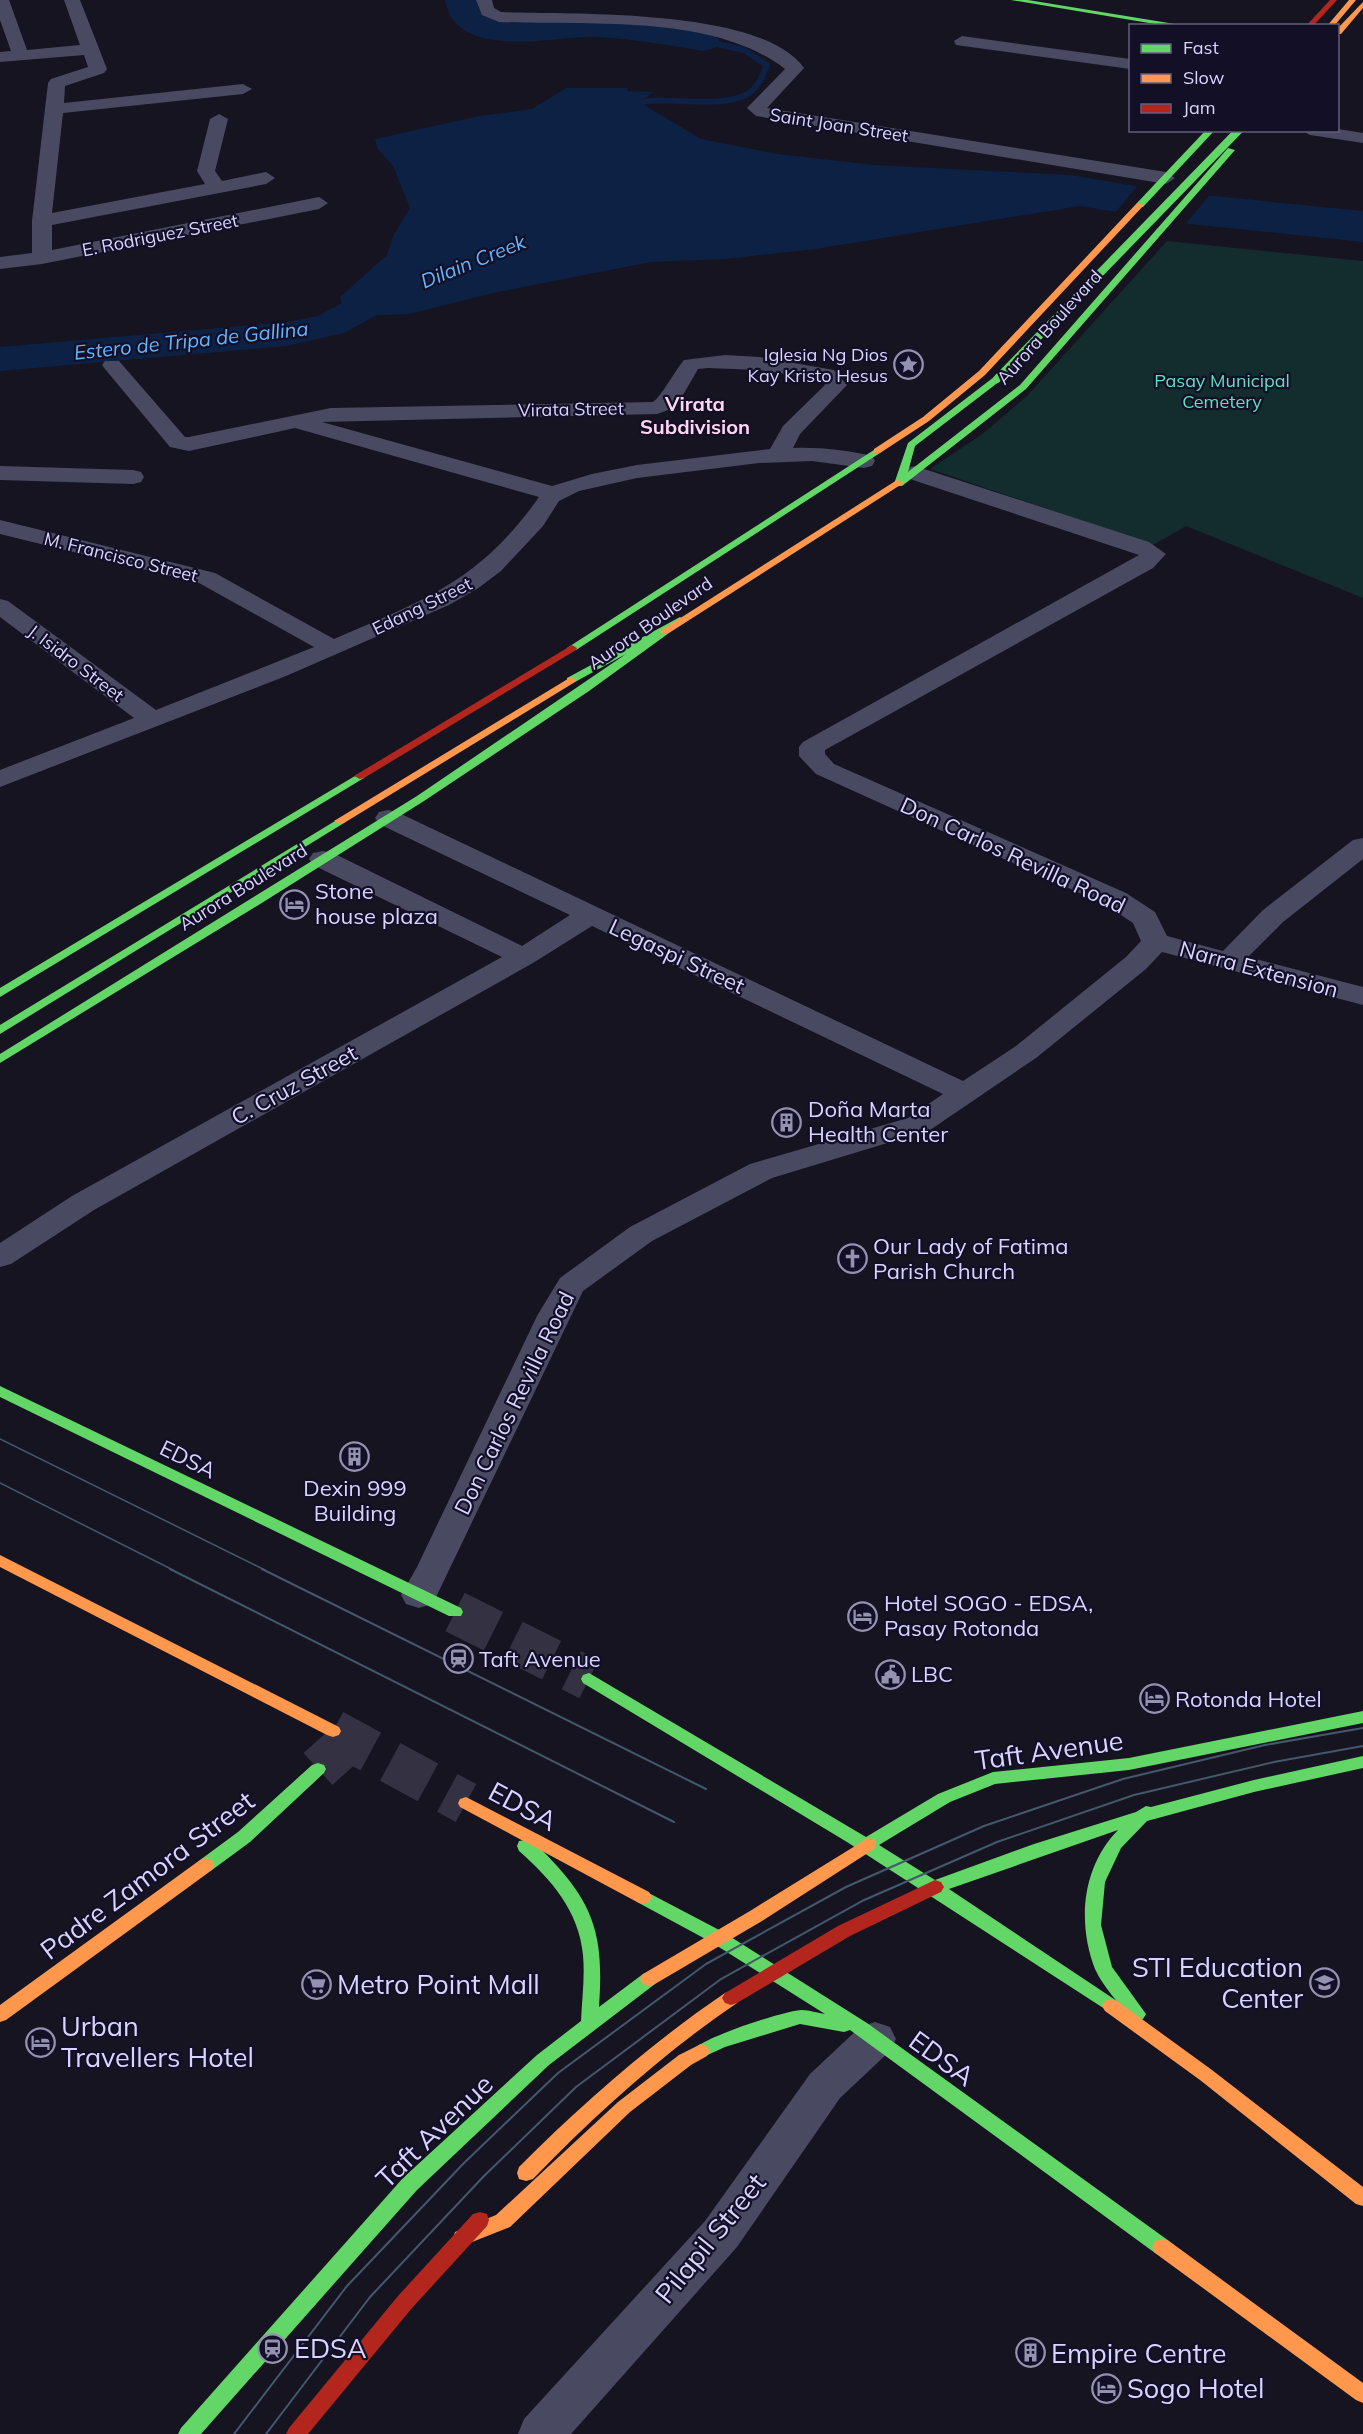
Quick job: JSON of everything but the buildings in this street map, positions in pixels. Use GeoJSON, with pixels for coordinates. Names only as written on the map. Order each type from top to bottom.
{"type":"FeatureCollection","features":[{"type":"Feature","properties":{"kind":"main road"},"geometry":{"type":"LineString","coordinates":[[1014,0],[1171,24]]}},
{"type":"Feature","properties":{"kind":"main road"},"geometry":{"type":"LineString","coordinates":[[1311,24],[1334,0]]}},
{"type":"Feature","properties":{"kind":"main road"},"geometry":{"type":"LineString","coordinates":[[1332,24],[1353,0]]}},
{"type":"Feature","properties":{"kind":"main road"},"geometry":{"type":"LineString","coordinates":[[1339,31],[1363,4]]}},
{"type":"Feature","properties":{"kind":"main road","name":"Aurora Boulevard"},"geometry":{"type":"LineString","coordinates":[[0,993],[586,640],[926,419],[982,373],[1209,132]]}},
{"type":"Feature","properties":{"kind":"main road"},"geometry":{"type":"LineString","coordinates":[[907,479],[911,445],[947,420],[997,379],[1237,132]]}},
{"type":"Feature","properties":{"kind":"main road","name":"Aurora Boulevard"},"geometry":{"type":"LineString","coordinates":[[0,1059],[388,818],[581,693],[680,620],[907,479],[1023,387],[1246,132]]}},
{"type":"Feature","properties":{"kind":"main road"},"geometry":{"type":"LineString","coordinates":[[1141,205],[1177,210]]}},
{"type":"Feature","properties":{"kind":"main road"},"geometry":{"type":"LineString","coordinates":[[0,1029],[561,685],[680,620]]}},
{"type":"Feature","properties":{"kind":"main road","name":"EDSA"},"geometry":{"type":"LineString","coordinates":[[0,1391],[455,1612]]}},
{"type":"Feature","properties":{"kind":"main road"},"geometry":{"type":"LineString","coordinates":[[0,1560],[333,1731]]}},
{"type":"Feature","properties":{"kind":"main road"},"geometry":{"type":"LineString","coordinates":[[589,1679],[868,1844],[935,1887],[1152,2035],[1363,2198]]}},
{"type":"Feature","properties":{"kind":"main road","name":"Taft Avenue"},"geometry":{"type":"LineString","coordinates":[[188,2434],[410,2184],[543,2060],[648,1980],[717,1937],[756,1916],[954,1791],[993,1778],[1129,1764],[1363,1717]]}},
{"type":"Feature","properties":{"kind":"main road"},"geometry":{"type":"LineString","coordinates":[[520,2179],[594,2104],[692,2025],[771,1971],[874,1914],[1025,1851],[1146,1812],[1363,1762]]}},
{"type":"Feature","properties":{"kind":"main road","name":"Padre Zamora Street"},"geometry":{"type":"LineString","coordinates":[[0,2015],[244,1837],[318,1769]]}},
{"type":"Feature","properties":{"kind":"main road","name":"EDSA"},"geometry":{"type":"LineString","coordinates":[[590,2024],[592,1952],[585,1925],[566,1888],[538,1856],[466,1803],[717,1937],[868,2033],[1363,2394]]}},
{"type":"Feature","properties":{"kind":"main road"},"geometry":{"type":"LineString","coordinates":[[1146,1812],[1115,1844],[1096,1882],[1092,1925],[1104,1969],[1152,2035]]}},
{"type":"Feature","properties":{"kind":"main road"},"geometry":{"type":"LineString","coordinates":[[462,2238],[503,2220],[624,2107],[685,2060],[720,2041],[800,2017],[868,2033]]}},
{"type":"Feature","properties":{"kind":"main road"},"geometry":{"type":"LineString","coordinates":[[296,2434],[462,2238],[487,2213]]}},
{"type":"Feature","properties":{"kind":"street"},"geometry":{"type":"LineString","coordinates":[[1,0],[21,56]]}},
{"type":"Feature","properties":{"kind":"street"},"geometry":{"type":"LineString","coordinates":[[42,258],[42,221],[57,84],[98,69],[72,0]]}},
{"type":"Feature","properties":{"kind":"street","name":"Saint Joan Street"},"geometry":{"type":"LineString","coordinates":[[484,0],[485,8],[491,14],[499,17],[594,18],[685,28],[714,32],[774,51],[795,68],[782,84],[756,108],[762,112],[1164,180]]}},
{"type":"Feature","properties":{"kind":"street"},"geometry":{"type":"LineString","coordinates":[[962,41],[1129,64]]}},
{"type":"Feature","properties":{"kind":"street"},"geometry":{"type":"LineString","coordinates":[[0,57],[91,49]]}},
{"type":"Feature","properties":{"kind":"street"},"geometry":{"type":"LineString","coordinates":[[54,109],[243,89]]}},
{"type":"Feature","properties":{"kind":"street"},"geometry":{"type":"LineString","coordinates":[[216,187],[206,171],[219,119]]}},
{"type":"Feature","properties":{"kind":"street"},"geometry":{"type":"LineString","coordinates":[[1323,132],[1363,138]]}},
{"type":"Feature","properties":{"kind":"street"},"geometry":{"type":"LineString","coordinates":[[42,221],[266,178]]}},
{"type":"Feature","properties":{"kind":"street","name":"E. Rodriguez Street"},"geometry":{"type":"LineString","coordinates":[[0,263],[42,258],[319,203]]}},
{"type":"Feature","properties":{"kind":"street","name":"Virata Street"},"geometry":{"type":"LineString","coordinates":[[112,365],[183,444],[331,414],[657,408],[668,402],[677,382],[692,364],[706,361],[731,361],[827,374],[836,385],[791,431],[777,456]]}},
{"type":"Feature","properties":{"kind":"street","name":"Virata Street"},"geometry":{"type":"LineString","coordinates":[[292,421],[554,494]]}},
{"type":"Feature","properties":{"kind":"street"},"geometry":{"type":"LineString","coordinates":[[554,494],[577,484],[637,471],[777,456],[812,454],[864,461]]}},
{"type":"Feature","properties":{"kind":"street"},"geometry":{"type":"LineString","coordinates":[[0,473],[133,477]]}},
{"type":"Feature","properties":{"kind":"street","name":"Don Carlos Revilla Road"},"geometry":{"type":"LineString","coordinates":[[419,1595],[440,1557],[553,1316],[571,1285],[640,1234],[761,1171],[919,1124],[1036,1044],[1136,963],[1156,942],[1145,918],[1116,899],[825,769],[812,756],[812,747],[1145,563],[1154,554],[1141,547],[907,479]]}},
{"type":"Feature","properties":{"kind":"street","name":"Edang Street"},"geometry":{"type":"LineString","coordinates":[[0,780],[333,648],[444,599],[489,572],[536,519],[554,494]]}},
{"type":"Feature","properties":{"kind":"street","name":"M. Francisco Street"},"geometry":{"type":"LineString","coordinates":[[0,527],[207,578],[333,648]]}},
{"type":"Feature","properties":{"kind":"street","name":"J. Isidro Street"},"geometry":{"type":"LineString","coordinates":[[0,606],[152,719]]}},
{"type":"Feature","properties":{"kind":"street","name":"Legaspi Street"},"geometry":{"type":"LineString","coordinates":[[388,818],[966,1094]]}},
{"type":"Feature","properties":{"kind":"street"},"geometry":{"type":"LineString","coordinates":[[1231,959],[1273,916],[1363,846]]}},
{"type":"Feature","properties":{"kind":"street"},"geometry":{"type":"LineString","coordinates":[[323,859],[523,957]]}},
{"type":"Feature","properties":{"kind":"street","name":"C. Cruz Street"},"geometry":{"type":"LineString","coordinates":[[0,1257],[83,1203],[523,957],[590,915]]}},
{"type":"Feature","properties":{"kind":"street","name":"Narra Extension"},"geometry":{"type":"LineString","coordinates":[[1156,942],[1231,959],[1363,996]]}},
{"type":"Feature","properties":{"kind":"street","name":"Pilapil Street"},"geometry":{"type":"LineString","coordinates":[[541,2434],[721,2234],[825,2086],[868,2033]]}},
{"type":"Feature","properties":{"kind":"green space","name":"Pasay Municipal Cemetery"},"geometry":{"type":"Polygon","coordinates":[[[1167,241],[1363,261],[1363,598],[1186,526],[1153,545],[930,469],[981,435],[1027,396],[1167,241]]]}},
{"type":"Feature","properties":{"kind":"water","name":"Dilain Creek"},"geometry":{"type":"Polygon","coordinates":[[[566,88],[628,88],[627,91],[654,92],[639,102],[701,139],[778,154],[873,165],[1071,175],[1164,191],[1363,211],[1363,242],[1190,224],[1080,206],[815,249],[725,259],[651,262],[493,293],[409,314],[345,316],[340,297],[387,255],[393,236],[410,208],[393,166],[377,148],[375,139],[479,116],[532,109],[566,88]]]}},
{"type":"Feature","properties":{"kind":"pier"},"geometry":{"type":"Polygon","coordinates":[[[1139,184],[1211,193],[1184,226],[1113,215],[1139,184]]]}},
{"type":"Feature","properties":{"kind":"waterway"},"geometry":{"type":"LineString","coordinates":[[461,0],[463,11],[476,23],[498,31],[524,33],[577,27],[604,28],[703,41]]}},
{"type":"Feature","properties":{"kind":"waterway"},"geometry":{"type":"LineString","coordinates":[[626,106],[654,101],[718,101],[746,95],[753,90],[767,65],[744,50],[703,41]]}},
{"type":"Feature","properties":{"kind":"waterway","name":"Estero de Tripa de Gallina"},"geometry":{"type":"LineString","coordinates":[[0,359],[287,334],[330,325],[376,300],[421,282]]}},
{"type":"Feature","properties":{"kind":"tunnel"},"geometry":{"type":"LineString","coordinates":[[455,1612],[589,1679]]}},
{"type":"Feature","properties":{"kind":"tunnel"},"geometry":{"type":"LineString","coordinates":[[333,1731],[466,1803]]}},
{"type":"Feature","properties":{"kind":"tunnel"},"geometry":{"type":"LineString","coordinates":[[318,1769],[350,1740]]}},
{"type":"Feature","properties":{"kind":"tram line"},"geometry":{"type":"LineString","coordinates":[[0,1439],[265,1570]]}},
{"type":"Feature","properties":{"kind":"tram line"},"geometry":{"type":"LineString","coordinates":[[0,1483],[173,1570]]}},
{"type":"Feature","properties":{"kind":"tram line"},"geometry":{"type":"LineString","coordinates":[[170,1569],[674,1822]]}},
{"type":"Feature","properties":{"kind":"tram line"},"geometry":{"type":"LineString","coordinates":[[262,1569],[706,1789]]}},
{"type":"Feature","properties":{"kind":"tram line"},"geometry":{"type":"LineString","coordinates":[[234,2434],[347,2286],[464,2163],[558,2073],[706,1964],[846,1887],[984,1826],[1123,1779],[1265,1745],[1363,1728]]}},
{"type":"Feature","properties":{"kind":"tram line"},"geometry":{"type":"LineString","coordinates":[[266,2434],[370,2297],[484,2176],[576,2087],[721,1979],[862,1901],[997,1842],[1134,1795],[1274,1762],[1363,1746]]}},
{"type":"Feature","properties":{"kind":"traffic: fast"},"geometry":{"type":"LineString","coordinates":[[1014,0],[1171,24]]}},
{"type":"Feature","properties":{"kind":"traffic: fast"},"geometry":{"type":"LineString","coordinates":[[1140,205],[1209,132]]}},
{"type":"Feature","properties":{"kind":"traffic: fast"},"geometry":{"type":"LineString","coordinates":[[997,379],[1237,132]]}},
{"type":"Feature","properties":{"kind":"traffic: fast"},"geometry":{"type":"LineString","coordinates":[[900,482],[1023,387],[1231,150]]}},
{"type":"Feature","properties":{"kind":"traffic: fast"},"geometry":{"type":"LineString","coordinates":[[899,484],[911,445],[997,379]]}},
{"type":"Feature","properties":{"kind":"traffic: fast"},"geometry":{"type":"LineString","coordinates":[[572,648],[877,451]]}},
{"type":"Feature","properties":{"kind":"traffic: fast"},"geometry":{"type":"LineString","coordinates":[[571,680],[680,620]]}},
{"type":"Feature","properties":{"kind":"traffic: fast"},"geometry":{"type":"LineString","coordinates":[[0,1059],[253,904],[420,798],[503,744],[665,631]]}},
{"type":"Feature","properties":{"kind":"traffic: fast"},"geometry":{"type":"LineString","coordinates":[[0,993],[360,776]]}},
{"type":"Feature","properties":{"kind":"traffic: fast"},"geometry":{"type":"LineString","coordinates":[[0,1030],[340,821]]}},
{"type":"Feature","properties":{"kind":"traffic: fast"},"geometry":{"type":"LineString","coordinates":[[0,1391],[455,1612]]}},
{"type":"Feature","properties":{"kind":"traffic: fast"},"geometry":{"type":"LineString","coordinates":[[589,1679],[919,1878],[1111,2006]]}},
{"type":"Feature","properties":{"kind":"traffic: fast"},"geometry":{"type":"LineString","coordinates":[[868,1844],[944,1798],[993,1778],[1129,1764],[1363,1717]]}},
{"type":"Feature","properties":{"kind":"traffic: fast"},"geometry":{"type":"LineString","coordinates":[[935,1887],[1040,1849],[1146,1815],[1254,1786],[1363,1762]]}},
{"type":"Feature","properties":{"kind":"traffic: fast"},"geometry":{"type":"LineString","coordinates":[[206,1865],[244,1837],[318,1769]]}},
{"type":"Feature","properties":{"kind":"traffic: fast"},"geometry":{"type":"LineString","coordinates":[[1137,2014],[1104,1969],[1092,1925],[1096,1882],[1115,1844],[1146,1812]]}},
{"type":"Feature","properties":{"kind":"traffic: fast"},"geometry":{"type":"LineString","coordinates":[[525,1846],[560,1880],[584,1922],[592,1954],[590,2024]]}},
{"type":"Feature","properties":{"kind":"traffic: fast"},"geometry":{"type":"LineString","coordinates":[[643,1897],[717,1937],[861,2028],[1162,2247]]}},
{"type":"Feature","properties":{"kind":"traffic: fast"},"geometry":{"type":"LineString","coordinates":[[188,2434],[410,2184],[543,2060],[649,1979]]}},
{"type":"Feature","properties":{"kind":"traffic: fast"},"geometry":{"type":"LineString","coordinates":[[701,2051],[720,2041],[800,2017],[844,2025]]}},
{"type":"Feature","properties":{"kind":"traffic: slow"},"geometry":{"type":"LineString","coordinates":[[1332,24],[1353,0]]}},
{"type":"Feature","properties":{"kind":"traffic: slow"},"geometry":{"type":"LineString","coordinates":[[1339,31],[1363,4]]}},
{"type":"Feature","properties":{"kind":"traffic: slow"},"geometry":{"type":"LineString","coordinates":[[877,451],[926,419],[982,373],[1140,205]]}},
{"type":"Feature","properties":{"kind":"traffic: slow"},"geometry":{"type":"LineString","coordinates":[[665,631],[900,482]]}},
{"type":"Feature","properties":{"kind":"traffic: slow"},"geometry":{"type":"LineString","coordinates":[[340,821],[571,680]]}},
{"type":"Feature","properties":{"kind":"traffic: slow"},"geometry":{"type":"LineString","coordinates":[[0,1560],[333,1731]]}},
{"type":"Feature","properties":{"kind":"traffic: slow"},"geometry":{"type":"LineString","coordinates":[[466,1803],[643,1897]]}},
{"type":"Feature","properties":{"kind":"traffic: slow"},"geometry":{"type":"LineString","coordinates":[[649,1979],[756,1916],[868,1844]]}},
{"type":"Feature","properties":{"kind":"traffic: slow"},"geometry":{"type":"LineString","coordinates":[[0,2015],[206,1865]]}},
{"type":"Feature","properties":{"kind":"traffic: slow"},"geometry":{"type":"LineString","coordinates":[[526,2173],[574,2125],[649,2058],[731,1998]]}},
{"type":"Feature","properties":{"kind":"traffic: slow"},"geometry":{"type":"LineString","coordinates":[[1111,2006],[1206,2075],[1363,2198]]}},
{"type":"Feature","properties":{"kind":"traffic: slow"},"geometry":{"type":"LineString","coordinates":[[462,2238],[503,2221],[624,2107],[685,2060],[701,2051]]}},
{"type":"Feature","properties":{"kind":"traffic: slow"},"geometry":{"type":"LineString","coordinates":[[1162,2247],[1363,2394]]}},
{"type":"Feature","properties":{"kind":"traffic: jam"},"geometry":{"type":"LineString","coordinates":[[1311,24],[1334,0]]}},
{"type":"Feature","properties":{"kind":"traffic: jam"},"geometry":{"type":"LineString","coordinates":[[360,776],[572,648]]}},
{"type":"Feature","properties":{"kind":"traffic: jam"},"geometry":{"type":"LineString","coordinates":[[731,1998],[844,1931],[935,1887]]}},
{"type":"Feature","properties":{"kind":"traffic: jam"},"geometry":{"type":"LineString","coordinates":[[296,2434],[405,2302],[480,2220]]}},
{"type":"Feature","properties":{"kind":"place","name":"Iglesia Ng Dios Kay Kristo Hesus"},"geometry":{"type":"Point","coordinates":[909,364]}},
{"type":"Feature","properties":{"kind":"place","name":"Stone house plaza"},"geometry":{"type":"Point","coordinates":[294,904]}},
{"type":"Feature","properties":{"kind":"place","name":"Doña Marta Health Center"},"geometry":{"type":"Point","coordinates":[787,1122]}},
{"type":"Feature","properties":{"kind":"place","name":"Our Lady of Fatima Parish Church"},"geometry":{"type":"Point","coordinates":[852,1259]}},
{"type":"Feature","properties":{"kind":"place","name":"Dexin 999 Building"},"geometry":{"type":"Point","coordinates":[355,1456]}},
{"type":"Feature","properties":{"kind":"place","name":"Hotel SOGO - EDSA, Pasay Rotonda"},"geometry":{"type":"Point","coordinates":[863,1616]}},
{"type":"Feature","properties":{"kind":"place","name":"Taft Avenue"},"geometry":{"type":"Point","coordinates":[458,1659]}},
{"type":"Feature","properties":{"kind":"place","name":"LBC"},"geometry":{"type":"Point","coordinates":[890,1674]}},
{"type":"Feature","properties":{"kind":"place","name":"Rotonda Hotel"},"geometry":{"type":"Point","coordinates":[1154,1699]}},
{"type":"Feature","properties":{"kind":"place","name":"STI Education Center"},"geometry":{"type":"Point","coordinates":[1324,1983]}},
{"type":"Feature","properties":{"kind":"place","name":"Metro Point Mall"},"geometry":{"type":"Point","coordinates":[316,1984]}},
{"type":"Feature","properties":{"kind":"place","name":"Urban Travellers Hotel"},"geometry":{"type":"Point","coordinates":[40,2042]}},
{"type":"Feature","properties":{"kind":"place","name":"EDSA"},"geometry":{"type":"Point","coordinates":[273,2348]}},
{"type":"Feature","properties":{"kind":"place","name":"Empire Centre"},"geometry":{"type":"Point","coordinates":[1030,2353]}},
{"type":"Feature","properties":{"kind":"place","name":"Sogo Hotel"},"geometry":{"type":"Point","coordinates":[1106,2388]}},
{"type":"Feature","properties":{"kind":"district","name":"Virata Subdivision"},"geometry":{"type":"Point","coordinates":[695,414]}}]}
